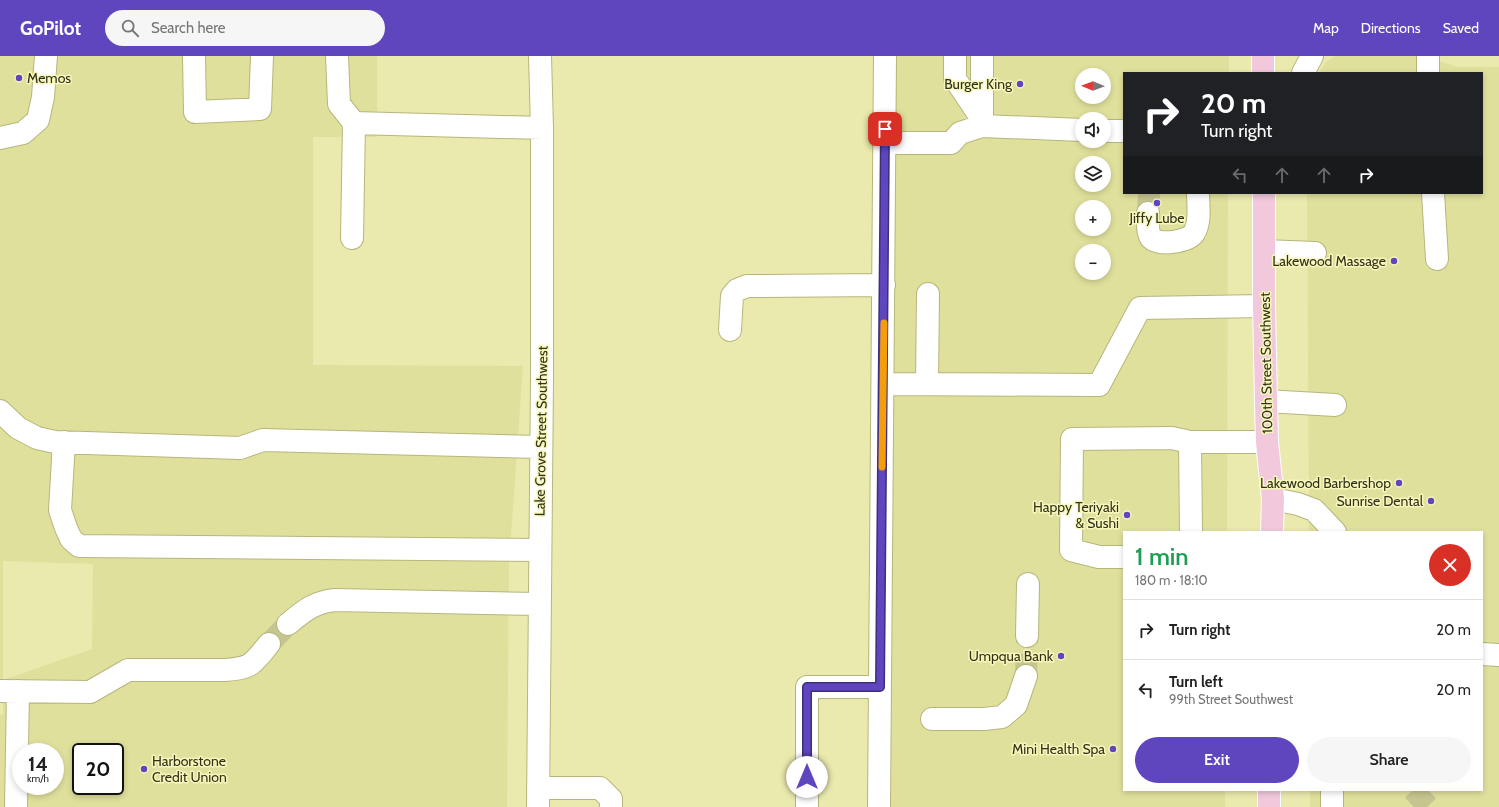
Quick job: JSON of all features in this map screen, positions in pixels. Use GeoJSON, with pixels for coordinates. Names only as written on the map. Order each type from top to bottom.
{"type":"FeatureCollection","features":[{"type":"Feature","properties":{"kind":"main road"},"geometry":{"type":"LineString","coordinates":[[1263,56],[1264,72]]}},
{"type":"Feature","properties":{"kind":"main road","name":"100th Street Southwest"},"geometry":{"type":"LineString","coordinates":[[1264,194],[1266,401],[1267,442],[1273,499],[1272,531]]}},
{"type":"Feature","properties":{"kind":"main road"},"geometry":{"type":"LineString","coordinates":[[1269,807],[1270,791]]}},
{"type":"Feature","properties":{"kind":"street"},"geometry":{"type":"LineString","coordinates":[[0,138],[23,133],[38,120],[43,97],[46,56]]}},
{"type":"Feature","properties":{"kind":"street"},"geometry":{"type":"LineString","coordinates":[[194,56],[195,112],[260,109],[262,56]]}},
{"type":"Feature","properties":{"kind":"street"},"geometry":{"type":"LineString","coordinates":[[337,56],[339,104],[354,123],[352,238]]}},
{"type":"Feature","properties":{"kind":"street","name":"Lake Grove Street Southwest"},"geometry":{"type":"LineString","coordinates":[[538,797],[540,447],[542,380],[542,128],[540,56]]}},
{"type":"Feature","properties":{"kind":"street"},"geometry":{"type":"LineString","coordinates":[[879,807],[885,56]]}},
{"type":"Feature","properties":{"kind":"street"},"geometry":{"type":"LineString","coordinates":[[954,56],[956,79],[982,123]]}},
{"type":"Feature","properties":{"kind":"street"},"geometry":{"type":"LineString","coordinates":[[982,56],[982,123]]}},
{"type":"Feature","properties":{"kind":"street"},"geometry":{"type":"LineString","coordinates":[[1304,72],[1312,56]]}},
{"type":"Feature","properties":{"kind":"street"},"geometry":{"type":"LineString","coordinates":[[1428,56],[1428,72]]}},
{"type":"Feature","properties":{"kind":"street"},"geometry":{"type":"LineString","coordinates":[[354,123],[542,128]]}},
{"type":"Feature","properties":{"kind":"street"},"geometry":{"type":"LineString","coordinates":[[885,144],[951,143],[960,133],[982,123],[1075,130]]}},
{"type":"Feature","properties":{"kind":"street"},"geometry":{"type":"LineString","coordinates":[[1111,131],[1123,131]]}},
{"type":"Feature","properties":{"kind":"street"},"geometry":{"type":"LineString","coordinates":[[1148,213],[1149,234],[1151,237],[1158,241],[1182,241],[1189,238],[1194,232],[1197,224],[1198,194]]}},
{"type":"Feature","properties":{"kind":"street"},"geometry":{"type":"LineString","coordinates":[[1433,194],[1437,259]]}},
{"type":"Feature","properties":{"kind":"street"},"geometry":{"type":"LineString","coordinates":[[1264,251],[1315,253]]}},
{"type":"Feature","properties":{"kind":"street"},"geometry":{"type":"LineString","coordinates":[[730,330],[732,296],[737,290],[747,286],[884,285]]}},
{"type":"Feature","properties":{"kind":"street"},"geometry":{"type":"LineString","coordinates":[[927,384],[928,294]]}},
{"type":"Feature","properties":{"kind":"street"},"geometry":{"type":"LineString","coordinates":[[883,384],[1099,385],[1140,308],[1264,306]]}},
{"type":"Feature","properties":{"kind":"street"},"geometry":{"type":"LineString","coordinates":[[1266,401],[1335,405]]}},
{"type":"Feature","properties":{"kind":"street"},"geometry":{"type":"LineString","coordinates":[[0,411],[18,428],[37,438],[55,442],[240,448],[263,440],[540,447]]}},
{"type":"Feature","properties":{"kind":"street"},"geometry":{"type":"LineString","coordinates":[[1123,557],[1099,556],[1071,550],[1072,439],[1172,438],[1190,442],[1267,442]]}},
{"type":"Feature","properties":{"kind":"street"},"geometry":{"type":"LineString","coordinates":[[64,442],[60,510],[71,539],[79,546],[540,550]]}},
{"type":"Feature","properties":{"kind":"street"},"geometry":{"type":"LineString","coordinates":[[1190,442],[1191,531]]}},
{"type":"Feature","properties":{"kind":"street"},"geometry":{"type":"LineString","coordinates":[[1273,499],[1298,504],[1314,510],[1335,531]]}},
{"type":"Feature","properties":{"kind":"street"},"geometry":{"type":"LineString","coordinates":[[1027,636],[1028,584]]}},
{"type":"Feature","properties":{"kind":"street"},"geometry":{"type":"LineString","coordinates":[[288,624],[305,609],[323,601],[335,600],[539,604]]}},
{"type":"Feature","properties":{"kind":"street"},"geometry":{"type":"LineString","coordinates":[[16,807],[9,691],[90,692],[128,670],[240,669],[251,665],[269,644]]}},
{"type":"Feature","properties":{"kind":"street"},"geometry":{"type":"LineString","coordinates":[[1483,654],[1499,655]]}},
{"type":"Feature","properties":{"kind":"street"},"geometry":{"type":"LineString","coordinates":[[932,719],[984,719],[1002,717],[1016,705],[1026,676]]}},
{"type":"Feature","properties":{"kind":"street"},"geometry":{"type":"LineString","coordinates":[[807,807],[807,687],[880,687]]}},
{"type":"Feature","properties":{"kind":"street"},"geometry":{"type":"LineString","coordinates":[[538,797],[600,788],[611,799],[611,807]]}},
{"type":"Feature","properties":{"kind":"street"},"geometry":{"type":"LineString","coordinates":[[1332,791],[1332,807]]}},
{"type":"Feature","properties":{"kind":"shaded area"},"geometry":{"type":"Polygon","coordinates":[[[0,56],[377,56],[377,137],[313,137],[313,365],[523,366],[509,564],[507,807],[0,807],[0,715],[3,715],[3,681],[0,681],[0,56]],[[3,561],[3,680],[92,649],[93,564],[3,561]]]}},
{"type":"Feature","properties":{"kind":"shaded area"},"geometry":{"type":"Polygon","coordinates":[[[896,56],[1229,56],[1229,72],[1123,72],[1123,194],[1228,194],[1227,531],[1123,531],[1123,791],[1225,791],[1225,807],[890,807],[896,56]]]}},
{"type":"Feature","properties":{"kind":"shaded area"},"geometry":{"type":"Polygon","coordinates":[[[1335,56],[1424,56],[1457,67],[1499,67],[1499,807],[1310,807],[1310,791],[1483,791],[1483,531],[1309,531],[1307,194],[1483,194],[1483,72],[1320,72],[1325,63],[1335,56]]]}},
{"type":"Feature","properties":{"kind":"tunnel"},"geometry":{"type":"LineString","coordinates":[[1148,213],[1149,194]]}},
{"type":"Feature","properties":{"kind":"tunnel"},"geometry":{"type":"LineString","coordinates":[[269,644],[288,624]]}},
{"type":"Feature","properties":{"kind":"tunnel"},"geometry":{"type":"LineString","coordinates":[[1026,676],[1027,636]]}},
{"type":"Feature","properties":{"kind":"tunnel"},"geometry":{"type":"LineString","coordinates":[[1414,791],[1429,807]]}},
{"type":"Feature","properties":{"kind":"slow traffic"},"geometry":{"type":"LineString","coordinates":[[882,467],[884,323]]}},
{"type":"Feature","properties":{"kind":"place","name":"Memos"},"geometry":{"type":"Point","coordinates":[19,78]}},
{"type":"Feature","properties":{"kind":"place","name":"Burger King"},"geometry":{"type":"Point","coordinates":[1020,84]}},
{"type":"Feature","properties":{"kind":"place","name":"Jiffy Lube"},"geometry":{"type":"Point","coordinates":[1157,203]}},
{"type":"Feature","properties":{"kind":"place","name":"Lakewood Massage"},"geometry":{"type":"Point","coordinates":[1394,261]}},
{"type":"Feature","properties":{"kind":"place","name":"Lakewood Barbershop"},"geometry":{"type":"Point","coordinates":[1399,483]}},
{"type":"Feature","properties":{"kind":"place","name":"Sunrise Dental"},"geometry":{"type":"Point","coordinates":[1431,501]}},
{"type":"Feature","properties":{"kind":"place","name":"Happy Teriyaki & Sushi"},"geometry":{"type":"Point","coordinates":[1127,515]}},
{"type":"Feature","properties":{"kind":"place","name":"Umpqua Bank"},"geometry":{"type":"Point","coordinates":[1061,656]}},
{"type":"Feature","properties":{"kind":"place","name":"Mini Health Spa"},"geometry":{"type":"Point","coordinates":[1113,749]}},
{"type":"Feature","properties":{"kind":"place","name":"Harborstone Credit Union"},"geometry":{"type":"Point","coordinates":[144,769]}},
{"type":"Feature","properties":{"kind":"route"},"geometry":{"type":"LineString","coordinates":[[807,777],[807,687],[880,687],[885,129]]}}]}
